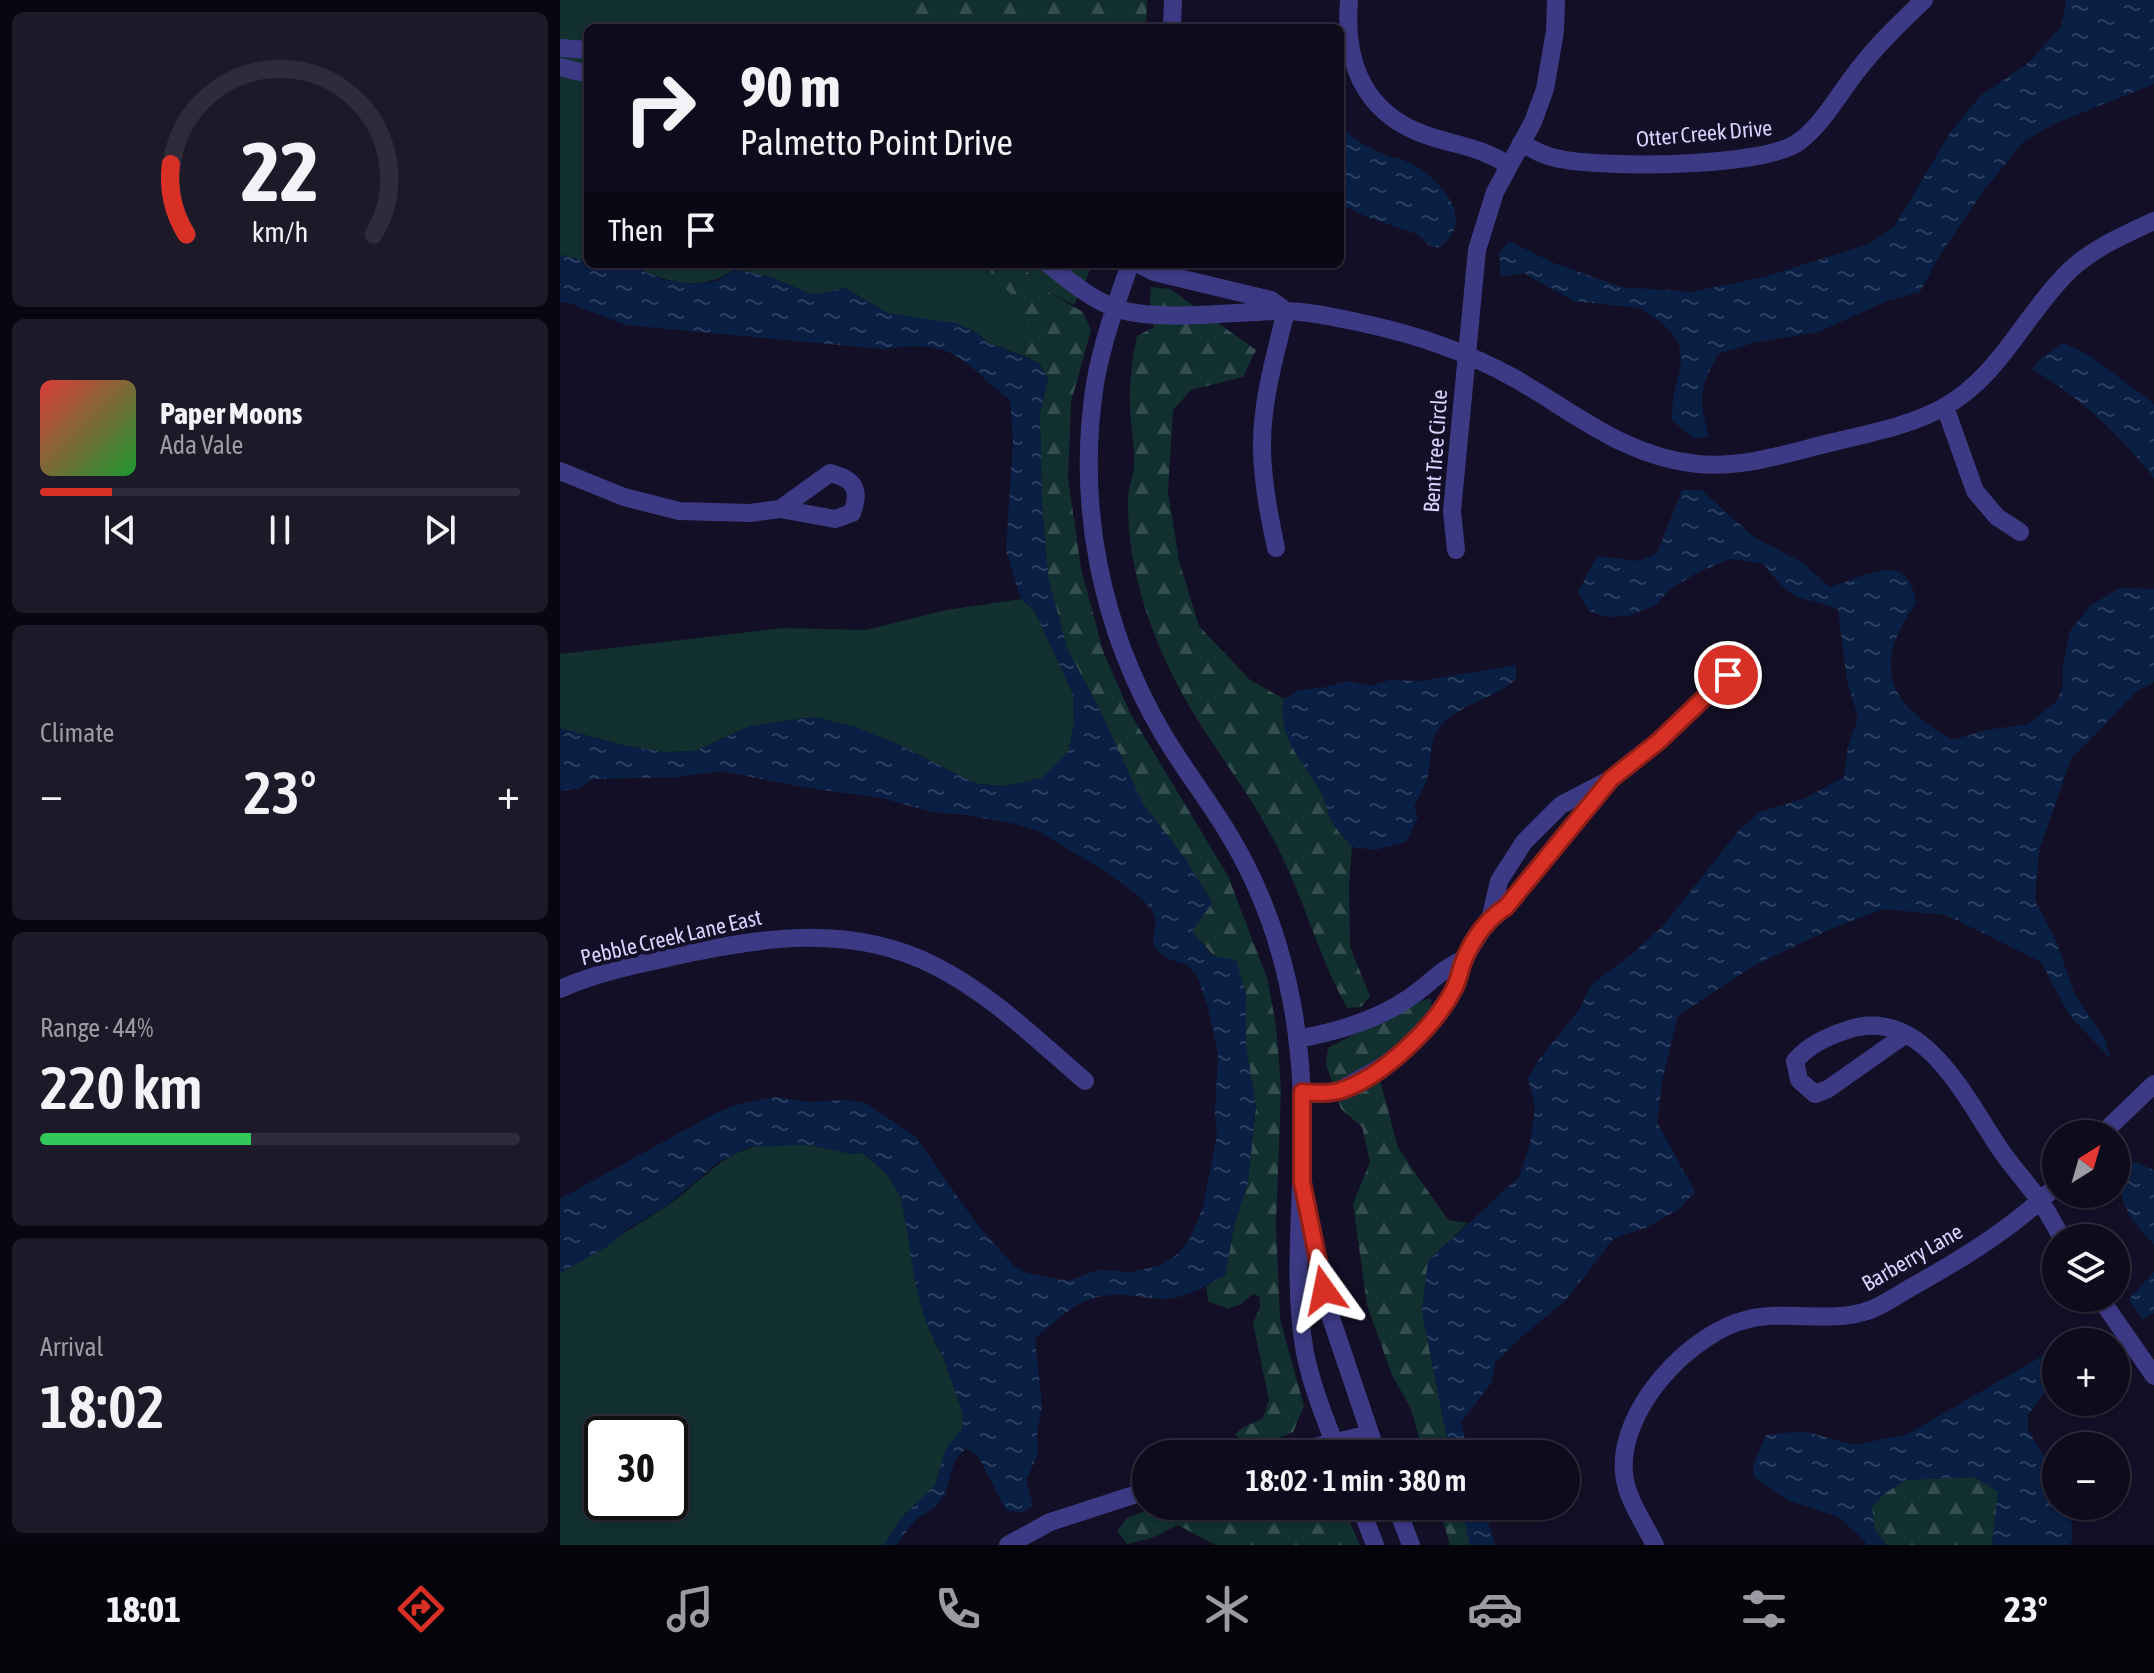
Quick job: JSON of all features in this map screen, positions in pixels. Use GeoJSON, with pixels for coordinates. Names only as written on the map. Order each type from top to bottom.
{"type":"FeatureCollection","features":[{"type":"Feature","properties":{"kind":"street"},"geometry":{"type":"LineString","coordinates":[[1172,24],[1173,0]]}},
{"type":"Feature","properties":{"kind":"street"},"geometry":{"type":"LineString","coordinates":[[1349,0],[1347,22],[1353,62],[1370,96],[1383,110],[1402,124],[1424,134],[1475,147],[1509,165]]}},
{"type":"Feature","properties":{"kind":"street","name":"Bent Tree Circle"},"geometry":{"type":"LineString","coordinates":[[1456,550],[1452,511],[1477,250],[1489,206],[1533,122],[1551,66],[1556,0]]}},
{"type":"Feature","properties":{"kind":"street","name":"Otter Creek Drive"},"geometry":{"type":"LineString","coordinates":[[1521,143],[1557,159],[1577,162],[1686,163],[1782,152],[1810,132],[1861,65],[1924,0]]}},
{"type":"Feature","properties":{"kind":"street"},"geometry":{"type":"LineString","coordinates":[[560,48],[584,50]]}},
{"type":"Feature","properties":{"kind":"street"},"geometry":{"type":"LineString","coordinates":[[560,67],[584,73]]}},
{"type":"Feature","properties":{"kind":"street"},"geometry":{"type":"LineString","coordinates":[[1053,268],[1114,308],[1170,315],[1286,311],[1366,324],[1467,355],[1511,376],[1624,445],[1646,454],[1721,465],[1775,457],[1900,425],[1945,407],[1984,377],[2052,288],[2071,269],[2108,243],[2149,224],[2154,242]]}},
{"type":"Feature","properties":{"kind":"street"},"geometry":{"type":"LineString","coordinates":[[1129,268],[1114,308],[1095,382],[1088,463],[1095,543],[1117,637],[1143,697],[1164,736],[1226,829],[1265,908],[1289,985],[1302,1092],[1298,1267],[1305,1353],[1333,1440]]}},
{"type":"Feature","properties":{"kind":"street"},"geometry":{"type":"LineString","coordinates":[[1146,268],[1271,300],[1286,311]]}},
{"type":"Feature","properties":{"kind":"street"},"geometry":{"type":"LineString","coordinates":[[1276,548],[1265,492],[1263,426],[1268,387],[1286,311]]}},
{"type":"Feature","properties":{"kind":"street"},"geometry":{"type":"LineString","coordinates":[[1945,407],[1975,491],[1997,517],[2020,532]]}},
{"type":"Feature","properties":{"kind":"street"},"geometry":{"type":"LineString","coordinates":[[560,471],[624,497],[679,511],[750,513],[780,509]]}},
{"type":"Feature","properties":{"kind":"street"},"geometry":{"type":"LineString","coordinates":[[1302,1092],[1320,1094],[1340,1090],[1388,1063],[1432,1021],[1455,989],[1464,959],[1491,916],[1499,881],[1524,842],[1561,805],[1611,779],[1659,741],[1728,675]]}},
{"type":"Feature","properties":{"kind":"street"},"geometry":{"type":"LineString","coordinates":[[1491,916],[1506,907],[1611,779]]}},
{"type":"Feature","properties":{"kind":"street","name":"Pebble Creek Lane East"},"geometry":{"type":"LineString","coordinates":[[560,989],[628,967],[737,942],[798,936],[859,942],[898,951],[964,981],[1085,1081]]}},
{"type":"Feature","properties":{"kind":"street"},"geometry":{"type":"LineString","coordinates":[[1297,1039],[1342,1030],[1395,1007],[1449,966],[1464,959]]}},
{"type":"Feature","properties":{"kind":"street"},"geometry":{"type":"LineString","coordinates":[[1906,1034],[1828,1089],[1815,1094],[1799,1080],[1795,1061],[1806,1049],[1829,1036],[1877,1024],[1906,1034],[1926,1047],[1951,1075],[2054,1224]]}},
{"type":"Feature","properties":{"kind":"street"},"geometry":{"type":"LineString","coordinates":[[2117,1120],[2154,1084]]}},
{"type":"Feature","properties":{"kind":"street"},"geometry":{"type":"LineString","coordinates":[[1302,1182],[1328,1309],[1372,1440]]}},
{"type":"Feature","properties":{"kind":"street","name":"Barberry Lane"},"geometry":{"type":"LineString","coordinates":[[1655,1545],[1629,1494],[1623,1459],[1634,1424],[1646,1401],[1682,1357],[1717,1330],[1752,1318],[1837,1316],[1872,1309],[1994,1237],[2040,1201]]}},
{"type":"Feature","properties":{"kind":"street"},"geometry":{"type":"LineString","coordinates":[[2110,1312],[2154,1376]]}},
{"type":"Feature","properties":{"kind":"street"},"geometry":{"type":"LineString","coordinates":[[1355,1440],[1370,1434]]}},
{"type":"Feature","properties":{"kind":"street"},"geometry":{"type":"LineString","coordinates":[[1008,1545],[1050,1522],[1132,1496]]}},
{"type":"Feature","properties":{"kind":"street"},"geometry":{"type":"LineString","coordinates":[[1365,1520],[1375,1545]]}},
{"type":"Feature","properties":{"kind":"street"},"geometry":{"type":"LineString","coordinates":[[1401,1520],[1411,1545]]}},
{"type":"Feature","properties":{"kind":"green space"},"geometry":{"type":"Polygon","coordinates":[[[560,0],[906,0],[900,24],[584,24],[584,260],[560,255],[560,0]]]}},
{"type":"Feature","properties":{"kind":"green space"},"geometry":{"type":"Polygon","coordinates":[[[906,0],[1147,0],[1146,24],[900,24],[906,0]]]}},
{"type":"Feature","properties":{"kind":"green space"},"geometry":{"type":"Polygon","coordinates":[[[637,268],[989,268],[995,279],[1020,305],[1025,326],[1024,356],[989,343],[972,330],[887,313],[846,288],[819,294],[808,293],[771,277],[736,269],[722,277],[695,283],[656,276],[637,268]]]}},
{"type":"Feature","properties":{"kind":"green space"},"geometry":{"type":"Polygon","coordinates":[[[989,268],[1024,268],[1048,292],[1083,312],[1091,330],[1071,402],[1068,478],[1081,568],[1103,651],[1130,713],[1228,876],[1267,978],[1276,1025],[1281,1089],[1276,1225],[1280,1319],[1304,1406],[1293,1432],[1273,1440],[1240,1440],[1235,1434],[1263,1418],[1269,1400],[1253,1323],[1260,1307],[1259,1296],[1253,1294],[1241,1304],[1228,1309],[1208,1301],[1206,1286],[1225,1275],[1234,1227],[1248,1182],[1256,1105],[1246,1047],[1246,993],[1192,931],[1212,902],[1186,860],[1143,804],[1099,708],[1067,649],[1048,577],[1042,505],[1040,413],[1048,378],[1039,363],[1024,356],[1025,326],[1020,305],[989,268]]]}},
{"type":"Feature","properties":{"kind":"green space"},"geometry":{"type":"Polygon","coordinates":[[[1024,268],[1091,268],[1074,305],[1048,292],[1024,268]]]}},
{"type":"Feature","properties":{"kind":"green space"},"geometry":{"type":"Polygon","coordinates":[[[1151,287],[1170,289],[1256,350],[1243,377],[1191,390],[1173,410],[1168,492],[1179,561],[1199,626],[1250,680],[1284,699],[1284,725],[1288,737],[1321,792],[1336,829],[1352,847],[1350,947],[1370,996],[1361,1007],[1347,1008],[1282,856],[1256,809],[1190,707],[1161,651],[1140,592],[1129,531],[1128,495],[1134,457],[1130,390],[1137,336],[1154,327],[1151,287]]]}},
{"type":"Feature","properties":{"kind":"green space"},"geometry":{"type":"Polygon","coordinates":[[[1021,599],[1034,610],[1073,694],[1074,725],[1068,752],[1042,778],[1006,786],[979,784],[858,728],[814,717],[750,726],[695,751],[664,752],[621,745],[560,728],[560,654],[784,628],[866,630],[946,610],[1021,599]]]}},
{"type":"Feature","properties":{"kind":"green space"},"geometry":{"type":"Polygon","coordinates":[[[1431,998],[1432,1011],[1413,1033],[1375,1061],[1398,1148],[1448,1220],[1468,1223],[1428,1261],[1422,1312],[1447,1440],[1420,1440],[1411,1409],[1392,1375],[1367,1305],[1353,1204],[1370,1162],[1362,1127],[1341,1109],[1326,1064],[1328,1048],[1415,1003],[1431,998]]]}},
{"type":"Feature","properties":{"kind":"green space"},"geometry":{"type":"Polygon","coordinates":[[[763,1145],[810,1145],[851,1154],[863,1153],[887,1174],[900,1196],[935,1344],[942,1353],[963,1414],[962,1429],[944,1455],[935,1485],[901,1518],[884,1545],[560,1545],[560,1273],[665,1207],[735,1154],[763,1145]]]}},
{"type":"Feature","properties":{"kind":"green space"},"geometry":{"type":"Polygon","coordinates":[[[1975,1477],[1999,1492],[1992,1545],[1886,1545],[1874,1528],[1872,1507],[1904,1480],[1975,1477]]]}},
{"type":"Feature","properties":{"kind":"green space"},"geometry":{"type":"Polygon","coordinates":[[[1127,1518],[1349,1520],[1360,1545],[1215,1545],[1178,1525],[1152,1538],[1127,1544],[1117,1531],[1127,1518]]]}},
{"type":"Feature","properties":{"kind":"green space"},"geometry":{"type":"Polygon","coordinates":[[[1443,1520],[1464,1520],[1470,1545],[1450,1545],[1443,1520]]]}},
{"type":"Feature","properties":{"kind":"water"},"geometry":{"type":"Polygon","coordinates":[[[2066,0],[2154,0],[2154,84],[2056,123],[2024,141],[1984,190],[1939,256],[1920,292],[1887,301],[1818,332],[1756,342],[1718,354],[1702,395],[1709,437],[1693,438],[1672,420],[1673,398],[1681,365],[1679,342],[1664,325],[1640,308],[1574,301],[1523,273],[1501,277],[1499,254],[1509,241],[1554,263],[1621,287],[1692,292],[1764,277],[1869,244],[1894,227],[1950,133],[1980,96],[2026,65],[2061,27],[2066,0]]]}},
{"type":"Feature","properties":{"kind":"water"},"geometry":{"type":"Polygon","coordinates":[[[1344,130],[1371,149],[1421,169],[1446,193],[1455,213],[1455,223],[1451,236],[1439,248],[1429,245],[1417,234],[1344,206],[1344,130]]]}},
{"type":"Feature","properties":{"kind":"water"},"geometry":{"type":"Polygon","coordinates":[[[560,255],[584,260],[584,268],[637,268],[664,280],[693,284],[717,281],[736,269],[771,277],[808,293],[819,294],[846,288],[887,313],[956,323],[989,343],[1039,363],[1048,378],[1040,413],[1042,505],[1048,577],[1067,648],[1099,708],[1143,804],[1186,860],[1212,903],[1192,931],[1211,955],[1236,960],[1246,994],[1246,1047],[1256,1105],[1248,1182],[1234,1227],[1225,1275],[1194,1292],[1169,1299],[1114,1295],[1089,1300],[1064,1314],[1035,1339],[1042,1406],[1037,1432],[1038,1454],[1026,1480],[1033,1506],[1022,1513],[1006,1510],[978,1456],[966,1448],[955,1460],[945,1495],[933,1509],[916,1519],[896,1545],[884,1545],[901,1518],[935,1485],[946,1448],[962,1429],[963,1414],[942,1353],[924,1316],[900,1196],[887,1174],[863,1153],[851,1154],[810,1145],[749,1147],[717,1163],[666,1206],[629,1228],[608,1246],[560,1273],[560,1199],[714,1114],[738,1104],[776,1097],[808,1102],[847,1100],[866,1103],[915,1136],[976,1223],[1014,1266],[1027,1273],[1068,1281],[1098,1270],[1132,1272],[1161,1265],[1179,1253],[1191,1237],[1203,1207],[1217,1135],[1218,1054],[1208,1007],[1197,976],[1187,965],[1168,959],[1155,948],[1156,919],[1152,910],[1135,893],[1103,870],[1038,831],[1011,823],[932,812],[882,798],[802,787],[722,771],[677,777],[592,779],[580,788],[560,791],[560,728],[621,745],[664,752],[695,751],[750,726],[814,717],[858,728],[979,784],[1006,786],[1042,778],[1068,752],[1074,725],[1073,694],[1034,610],[1021,599],[1006,551],[1013,440],[1010,399],[965,362],[943,350],[921,346],[883,349],[626,325],[560,302],[560,255]]]}},
{"type":"Feature","properties":{"kind":"water"},"geometry":{"type":"Polygon","coordinates":[[[2063,343],[2089,355],[2154,404],[2154,478],[2098,418],[2032,369],[2063,343]]]}},
{"type":"Feature","properties":{"kind":"water"},"geometry":{"type":"Polygon","coordinates":[[[1682,490],[1701,490],[1754,537],[1803,563],[1829,587],[1883,571],[1894,571],[1904,576],[1916,603],[1894,646],[1891,665],[1893,682],[1900,697],[1913,712],[1953,740],[1986,730],[2028,724],[2057,701],[2063,685],[2063,665],[2070,631],[2090,606],[2119,588],[2154,589],[2154,682],[2136,692],[2071,759],[2039,851],[2035,900],[2056,941],[2075,995],[2105,1039],[2111,1059],[2070,1016],[2041,962],[1946,915],[1882,909],[1757,964],[1678,1015],[1663,1077],[1657,1122],[1695,1192],[1679,1209],[1647,1227],[1613,1239],[1566,1300],[1495,1363],[1492,1382],[1461,1422],[1466,1440],[1447,1440],[1422,1312],[1428,1261],[1519,1177],[1530,1144],[1535,1106],[1528,1079],[1537,1062],[1579,1010],[1591,985],[1662,927],[1740,829],[1760,812],[1805,798],[1844,777],[1848,746],[1858,718],[1847,680],[1838,610],[1790,592],[1764,564],[1730,559],[1697,573],[1669,590],[1656,605],[1628,616],[1607,617],[1589,611],[1578,592],[1597,556],[1640,561],[1657,553],[1682,490]]]}},
{"type":"Feature","properties":{"kind":"water"},"geometry":{"type":"Polygon","coordinates":[[[1516,665],[1516,679],[1454,714],[1438,730],[1427,779],[1414,807],[1418,817],[1406,842],[1375,850],[1352,847],[1336,829],[1321,792],[1293,748],[1284,725],[1284,699],[1299,690],[1348,681],[1370,686],[1390,680],[1419,681],[1516,665]]]}},
{"type":"Feature","properties":{"kind":"water"},"geometry":{"type":"Polygon","coordinates":[[[2135,1162],[2154,1170],[2154,1245],[2126,1208],[2130,1208],[2130,1164],[2135,1162]]]}},
{"type":"Feature","properties":{"kind":"water"},"geometry":{"type":"Polygon","coordinates":[[[2154,1272],[2154,1313],[2142,1319],[2130,1298],[2154,1272]]]}},
{"type":"Feature","properties":{"kind":"water"},"geometry":{"type":"Polygon","coordinates":[[[2042,1356],[2042,1396],[2028,1415],[2028,1430],[2042,1453],[2042,1520],[2071,1520],[2073,1539],[2069,1545],[1992,1545],[1998,1492],[1975,1477],[1905,1480],[1884,1494],[1872,1507],[1874,1528],[1886,1545],[1866,1545],[1838,1517],[1787,1500],[1754,1477],[1753,1465],[1766,1435],[1803,1431],[1855,1445],[1908,1434],[2042,1356]]]}},
{"type":"Feature","properties":{"kind":"water"},"geometry":{"type":"Polygon","coordinates":[[[1464,1520],[1487,1520],[1495,1545],[1470,1545],[1464,1520]]]}},
{"type":"Feature","properties":{"kind":"route"},"geometry":{"type":"LineString","coordinates":[[1324,1290],[1302,1182],[1302,1092],[1320,1094],[1340,1090],[1388,1063],[1409,1045],[1432,1021],[1455,989],[1464,959],[1491,916],[1506,907],[1611,779],[1659,741],[1728,675]]}}]}
